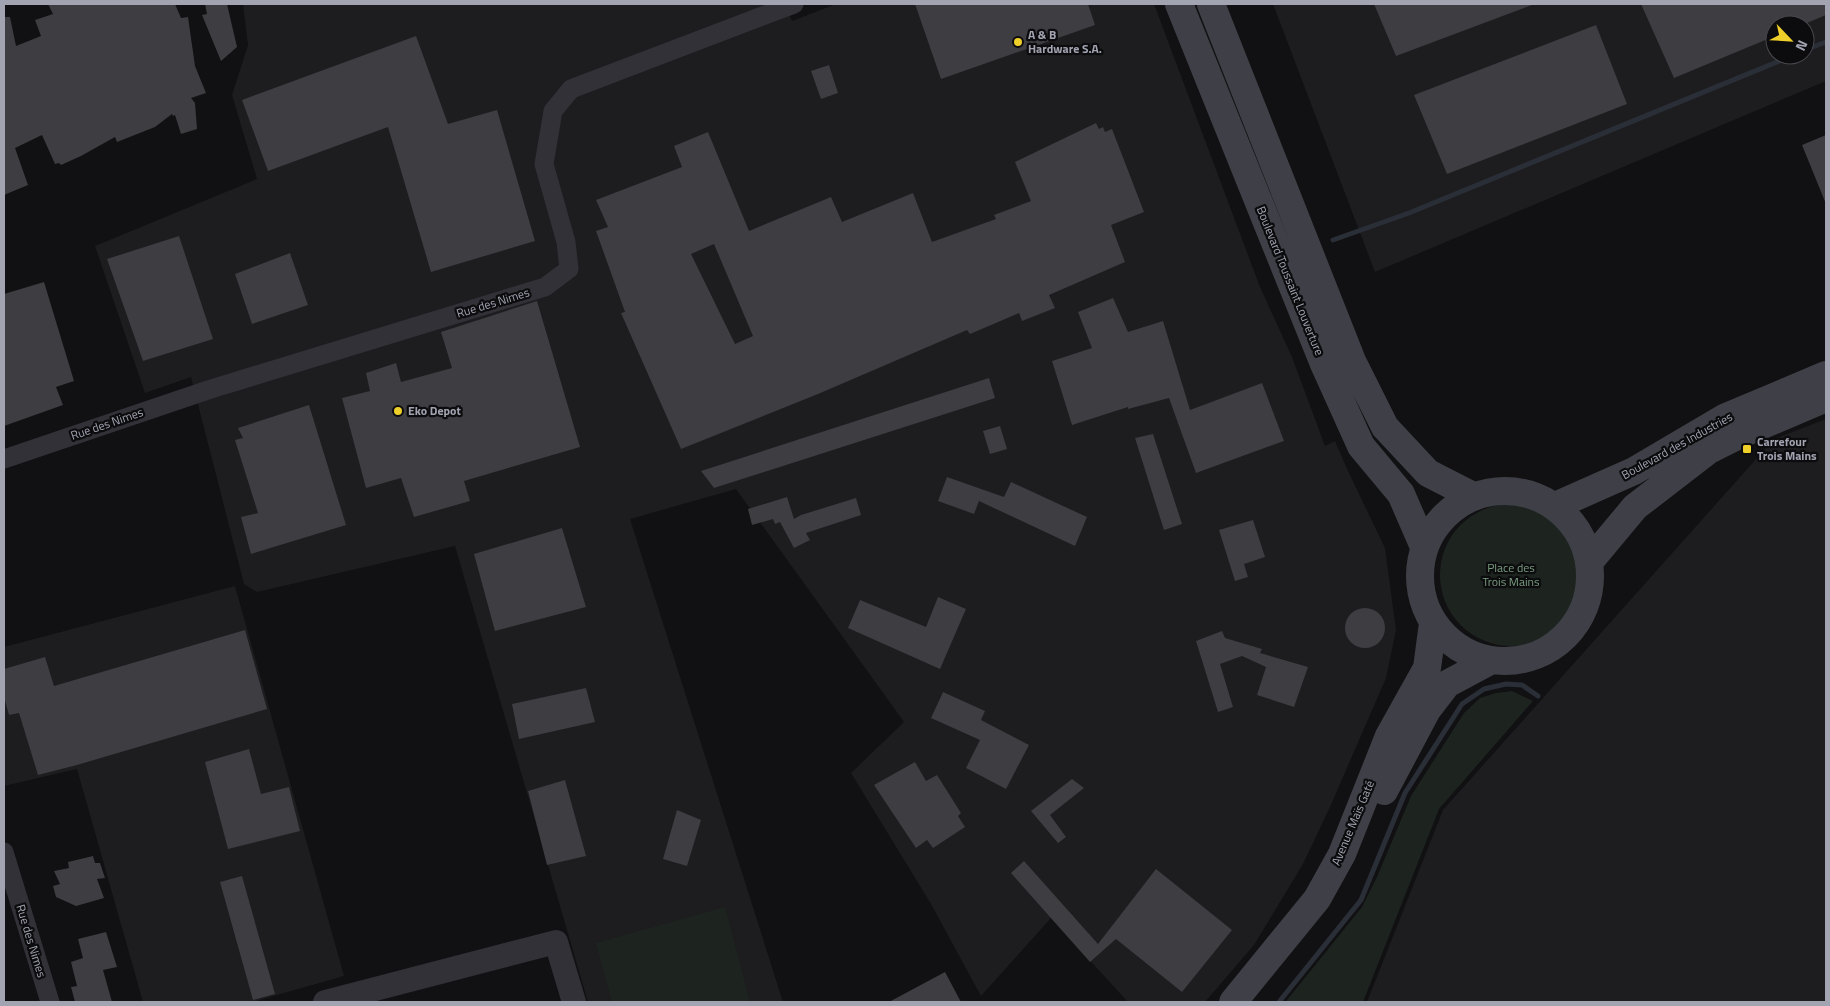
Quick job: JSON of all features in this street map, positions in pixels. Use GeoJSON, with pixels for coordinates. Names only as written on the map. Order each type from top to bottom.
{"type":"FeatureCollection","features":[{"type":"Feature","properties":{"kind":"main road","name":"Boulevard Toussaint Louverture"},"geometry":{"type":"LineString","coordinates":[[1178,4],[1324,364],[1361,446],[1401,494],[1424,547]]}},
{"type":"Feature","properties":{"kind":"main road"},"geometry":{"type":"LineString","coordinates":[[1212,4],[1352,361],[1385,427],[1428,472],[1473,496]]}},
{"type":"Feature","properties":{"kind":"main road","name":"Boulevard des Industries"},"geometry":{"type":"LineString","coordinates":[[1555,506],[1634,471],[1724,418],[1826,375]]}},
{"type":"Feature","properties":{"kind":"main road","name":"Boulevard des Industries"},"geometry":{"type":"LineString","coordinates":[[1590,561],[1635,507],[1709,450],[1738,435],[1826,398]]}},
{"type":"Feature","properties":{"kind":"main road"},"geometry":{"type":"LineString","coordinates":[[1501,490],[1530,493],[1555,506],[1571,521],[1583,540],[1590,561],[1590,588],[1582,614],[1566,637],[1544,653],[1517,661],[1490,661],[1467,654],[1448,641],[1433,622],[1422,599],[1419,573],[1424,547],[1436,526],[1452,508],[1473,496],[1501,490]]}},
{"type":"Feature","properties":{"kind":"main road","name":"Avenue Maïs Gaté"},"geometry":{"type":"LineString","coordinates":[[1233,1002],[1317,899],[1342,854],[1390,736],[1427,668],[1433,622]]}},
{"type":"Feature","properties":{"kind":"main road","name":"Avenue Maïs Gaté"},"geometry":{"type":"LineString","coordinates":[[1252,1002],[1328,913],[1347,879],[1378,804],[1427,710],[1447,684],[1490,661]]}},
{"type":"Feature","properties":{"kind":"street","name":"Rue des Nimes"},"geometry":{"type":"LineString","coordinates":[[4,459],[211,389],[545,288],[569,269],[566,242],[544,164],[553,111],[571,89],[794,4]]}},
{"type":"Feature","properties":{"kind":"street","name":"Rue des Nimes"},"geometry":{"type":"LineString","coordinates":[[5,862],[50,1002]]}},
{"type":"Feature","properties":{"kind":"street"},"geometry":{"type":"LineString","coordinates":[[325,1002],[556,942],[574,1002]]}},
{"type":"Feature","properties":{"kind":"shaded area"},"geometry":{"type":"Polygon","coordinates":[[[243,4],[785,4],[792,21],[836,4],[1154,4],[1260,287],[1292,357],[1325,446],[1335,441],[1385,548],[1396,630],[1386,678],[1303,864],[1254,945],[1205,1002],[1128,1002],[1051,918],[981,996],[931,904],[851,773],[904,722],[736,489],[630,519],[783,1002],[588,1002],[455,546],[257,592],[244,584],[191,377],[145,393],[95,246],[257,179],[232,95],[248,45],[243,4]]]}},
{"type":"Feature","properties":{"kind":"shaded area"},"geometry":{"type":"Polygon","coordinates":[[[1273,4],[1826,4],[1826,81],[1375,272],[1273,4]]]}},
{"type":"Feature","properties":{"kind":"shaded area"},"geometry":{"type":"Polygon","coordinates":[[[1826,419],[1826,1002],[1367,1002],[1443,810],[1774,439],[1826,419]]]}},
{"type":"Feature","properties":{"kind":"shaded area"},"geometry":{"type":"Polygon","coordinates":[[[235,586],[344,976],[252,1002],[143,1002],[77,769],[4,786],[4,647],[235,586]]]}},
{"type":"Feature","properties":{"kind":"green space","name":"Place des Trois Mains"},"geometry":{"type":"Polygon","coordinates":[[[1511,504],[1538,510],[1550,516],[1561,525],[1570,536],[1576,548],[1582,575],[1576,602],[1570,614],[1561,625],[1550,634],[1538,640],[1511,646],[1484,640],[1472,634],[1461,625],[1452,614],[1446,602],[1440,575],[1446,548],[1452,536],[1461,525],[1472,516],[1484,510],[1511,504]]]}},
{"type":"Feature","properties":{"kind":"green space"},"geometry":{"type":"Polygon","coordinates":[[[1512,691],[1533,701],[1439,809],[1363,1002],[1288,1002],[1287,1000],[1362,907],[1377,877],[1411,796],[1464,713],[1480,698],[1512,691]]]}},
{"type":"Feature","properties":{"kind":"green space"},"geometry":{"type":"Polygon","coordinates":[[[725,907],[750,1002],[612,1002],[596,943],[725,907]]]}},
{"type":"Feature","properties":{"kind":"building"},"geometry":{"type":"Polygon","coordinates":[[[48,4],[175,4],[181,18],[188,17],[195,66],[206,93],[191,98],[195,103],[197,129],[181,134],[175,115],[173,116],[172,114],[155,127],[117,142],[115,137],[61,165],[59,163],[55,164],[42,135],[15,148],[28,185],[4,195],[4,17],[10,17],[16,46],[41,36],[35,20],[53,14],[48,4]]]}},
{"type":"Feature","properties":{"kind":"building"},"geometry":{"type":"Polygon","coordinates":[[[205,4],[227,4],[237,47],[221,61],[202,15],[207,14],[205,4]]]}},
{"type":"Feature","properties":{"kind":"building"},"geometry":{"type":"Polygon","coordinates":[[[915,4],[1088,4],[1095,25],[941,79],[915,4]]]}},
{"type":"Feature","properties":{"kind":"building"},"geometry":{"type":"Polygon","coordinates":[[[1374,4],[1532,4],[1532,5],[1396,56],[1374,4]]]}},
{"type":"Feature","properties":{"kind":"building"},"geometry":{"type":"Polygon","coordinates":[[[1641,4],[1826,4],[1826,15],[1815,20],[1815,15],[1765,15],[1765,40],[1674,78],[1641,4]]]}},
{"type":"Feature","properties":{"kind":"building"},"geometry":{"type":"Polygon","coordinates":[[[1596,25],[1627,104],[1447,174],[1414,95],[1596,25]]]}},
{"type":"Feature","properties":{"kind":"building"},"geometry":{"type":"Polygon","coordinates":[[[416,36],[448,124],[497,110],[535,241],[431,272],[388,127],[268,171],[242,100],[416,36]]]}},
{"type":"Feature","properties":{"kind":"building"},"geometry":{"type":"Polygon","coordinates":[[[829,65],[838,93],[821,99],[811,71],[829,65]]]}},
{"type":"Feature","properties":{"kind":"building"},"geometry":{"type":"Polygon","coordinates":[[[1096,123],[1099,129],[1103,127],[1105,132],[1112,129],[1144,212],[1111,225],[1125,262],[1049,295],[1055,308],[1022,321],[1019,313],[970,334],[967,330],[818,394],[681,449],[621,313],[625,312],[596,231],[608,227],[596,200],[682,167],[674,146],[708,132],[749,231],[831,197],[842,222],[913,193],[932,242],[996,219],[994,215],[1031,201],[1015,162],[1096,123]],[[714,244],[691,254],[735,344],[753,336],[714,244]]]}},
{"type":"Feature","properties":{"kind":"building"},"geometry":{"type":"Polygon","coordinates":[[[1826,135],[1826,204],[1802,145],[1826,135]]]}},
{"type":"Feature","properties":{"kind":"building"},"geometry":{"type":"Polygon","coordinates":[[[179,236],[213,339],[143,361],[107,259],[179,236]]]}},
{"type":"Feature","properties":{"kind":"building"},"geometry":{"type":"Polygon","coordinates":[[[290,253],[308,305],[252,324],[235,274],[290,253]]]}},
{"type":"Feature","properties":{"kind":"building"},"geometry":{"type":"Polygon","coordinates":[[[44,282],[74,381],[56,387],[63,405],[4,426],[4,294],[44,282]]]}},
{"type":"Feature","properties":{"kind":"building"},"geometry":{"type":"Polygon","coordinates":[[[1113,298],[1128,332],[1163,321],[1190,410],[1262,383],[1284,441],[1196,473],[1169,398],[1128,409],[1128,407],[1072,425],[1052,361],[1092,348],[1078,312],[1113,298]]]}},
{"type":"Feature","properties":{"kind":"building"},"geometry":{"type":"Polygon","coordinates":[[[537,301],[580,447],[464,481],[470,501],[414,517],[401,478],[366,488],[342,398],[370,391],[366,373],[396,363],[401,382],[452,368],[441,332],[537,301]]]}},
{"type":"Feature","properties":{"kind":"building"},"geometry":{"type":"Polygon","coordinates":[[[989,378],[995,398],[714,488],[701,471],[989,378]]]}},
{"type":"Feature","properties":{"kind":"building"},"geometry":{"type":"Polygon","coordinates":[[[309,405],[346,525],[251,554],[241,517],[258,513],[235,440],[243,438],[238,428],[309,405]]]}},
{"type":"Feature","properties":{"kind":"building"},"geometry":{"type":"Polygon","coordinates":[[[1000,426],[1007,449],[990,454],[983,431],[1000,426]]]}},
{"type":"Feature","properties":{"kind":"building"},"geometry":{"type":"Polygon","coordinates":[[[1153,434],[1182,524],[1164,530],[1135,438],[1153,434]]]}},
{"type":"Feature","properties":{"kind":"building"},"geometry":{"type":"Polygon","coordinates":[[[947,477],[1004,497],[1011,482],[1087,517],[1075,546],[979,501],[974,514],[938,501],[947,477]]]}},
{"type":"Feature","properties":{"kind":"building"},"geometry":{"type":"Polygon","coordinates":[[[787,497],[794,519],[801,515],[856,498],[861,515],[806,533],[810,540],[794,548],[780,522],[775,524],[773,519],[752,525],[748,509],[787,497]]]}},
{"type":"Feature","properties":{"kind":"building"},"geometry":{"type":"Polygon","coordinates":[[[1253,520],[1265,557],[1244,564],[1248,577],[1235,581],[1219,530],[1253,520]]]}},
{"type":"Feature","properties":{"kind":"building"},"geometry":{"type":"Polygon","coordinates":[[[562,528],[586,607],[495,631],[474,554],[562,528]]]}},
{"type":"Feature","properties":{"kind":"building"},"geometry":{"type":"Polygon","coordinates":[[[938,597],[966,609],[940,669],[848,628],[860,600],[926,627],[938,597]]]}},
{"type":"Feature","properties":{"kind":"building"},"geometry":{"type":"Polygon","coordinates":[[[1369,608],[1376,611],[1382,617],[1385,628],[1384,636],[1376,645],[1369,648],[1361,648],[1354,645],[1346,636],[1345,624],[1348,617],[1357,609],[1369,608]]]}},
{"type":"Feature","properties":{"kind":"building"},"geometry":{"type":"Polygon","coordinates":[[[245,630],[267,709],[38,775],[19,713],[9,715],[4,697],[4,669],[45,657],[54,686],[245,630]]]}},
{"type":"Feature","properties":{"kind":"building"},"geometry":{"type":"Polygon","coordinates":[[[1222,631],[1225,638],[1262,649],[1260,653],[1308,667],[1294,707],[1257,695],[1266,667],[1242,656],[1220,664],[1233,707],[1218,712],[1196,641],[1222,631]]]}},
{"type":"Feature","properties":{"kind":"building"},"geometry":{"type":"Polygon","coordinates":[[[586,688],[595,722],[519,739],[512,704],[586,688]]]}},
{"type":"Feature","properties":{"kind":"building"},"geometry":{"type":"Polygon","coordinates":[[[943,692],[985,711],[981,720],[1029,745],[1006,789],[966,768],[980,740],[931,718],[943,692]]]}},
{"type":"Feature","properties":{"kind":"building"},"geometry":{"type":"Polygon","coordinates":[[[249,749],[261,794],[289,787],[300,831],[228,849],[205,762],[249,749]]]}},
{"type":"Feature","properties":{"kind":"building"},"geometry":{"type":"Polygon","coordinates":[[[915,762],[926,781],[937,775],[961,813],[958,816],[965,827],[933,848],[927,840],[916,848],[874,785],[915,762]]]}},
{"type":"Feature","properties":{"kind":"building"},"geometry":{"type":"Polygon","coordinates":[[[1072,779],[1084,788],[1050,815],[1066,837],[1058,843],[1031,811],[1072,779]]]}},
{"type":"Feature","properties":{"kind":"building"},"geometry":{"type":"Polygon","coordinates":[[[565,780],[586,856],[547,865],[528,791],[565,780]]]}},
{"type":"Feature","properties":{"kind":"building"},"geometry":{"type":"Polygon","coordinates":[[[677,810],[701,820],[687,866],[663,859],[677,810]]]}},
{"type":"Feature","properties":{"kind":"building"},"geometry":{"type":"Polygon","coordinates":[[[93,856],[95,863],[100,863],[105,878],[97,879],[104,898],[76,906],[56,897],[53,886],[60,884],[54,871],[69,868],[68,862],[93,856]]]}},
{"type":"Feature","properties":{"kind":"building"},"geometry":{"type":"Polygon","coordinates":[[[1024,861],[1098,944],[1156,869],[1232,930],[1182,992],[1116,939],[1090,962],[1011,873],[1024,861]]]}},
{"type":"Feature","properties":{"kind":"building"},"geometry":{"type":"Polygon","coordinates":[[[242,876],[275,994],[253,1000],[220,882],[242,876]]]}},
{"type":"Feature","properties":{"kind":"building"},"geometry":{"type":"Polygon","coordinates":[[[106,932],[117,967],[103,970],[112,1002],[75,1002],[71,987],[77,986],[71,962],[83,958],[78,939],[106,932]]]}},
{"type":"Feature","properties":{"kind":"building"},"geometry":{"type":"Polygon","coordinates":[[[945,972],[961,1002],[889,1002],[945,972]]]}},
{"type":"Feature","properties":{"kind":"waterway"},"geometry":{"type":"LineString","coordinates":[[1815,46],[1826,42]]}},
{"type":"Feature","properties":{"kind":"waterway"},"geometry":{"type":"LineString","coordinates":[[1333,240],[1409,213],[1770,65]]}},
{"type":"Feature","properties":{"kind":"waterway"},"geometry":{"type":"LineString","coordinates":[[1279,1002],[1361,900],[1405,793],[1462,704],[1484,689],[1506,684],[1522,685],[1538,696]]}},
{"type":"Feature","properties":{"kind":"place","name":"A & B Hardware S.A."},"geometry":{"type":"Point","coordinates":[1018,42]}},
{"type":"Feature","properties":{"kind":"place","name":"Eko Depot"},"geometry":{"type":"Point","coordinates":[398,411]}},
{"type":"Feature","properties":{"kind":"place","name":"Carrefour Trois Mains"},"geometry":{"type":"Point","coordinates":[1747,449]}}]}
